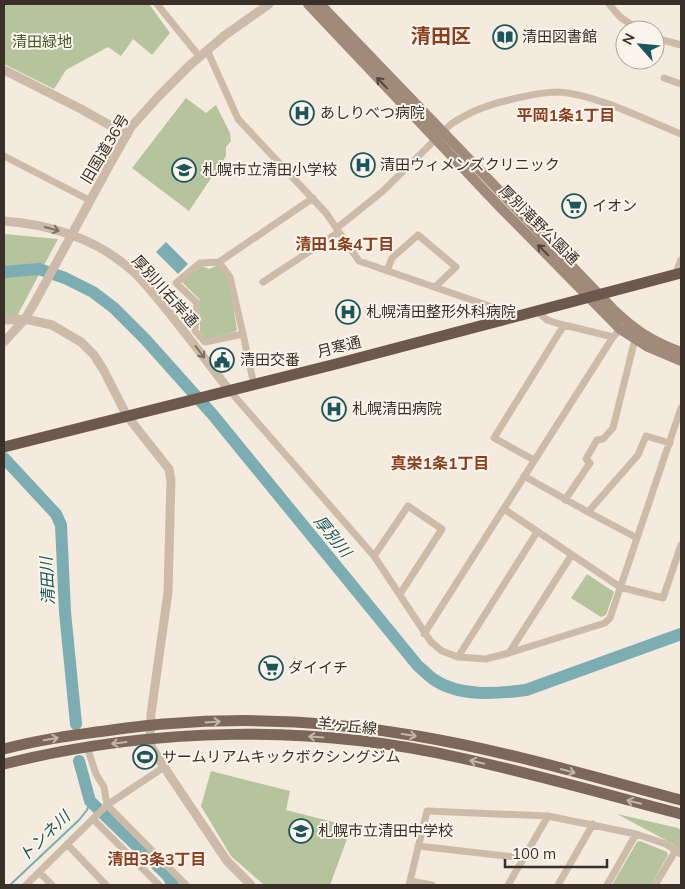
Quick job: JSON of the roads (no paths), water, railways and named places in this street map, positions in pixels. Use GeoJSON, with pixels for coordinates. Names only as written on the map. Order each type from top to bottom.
{"type":"FeatureCollection","features":[{"type":"Feature","properties":{"kind":"highway","name":"月寒通"},"geometry":{"type":"LineString","coordinates":[[4,447],[678,274]]}},
{"type":"Feature","properties":{"kind":"main road","name":"厚別滝野公園通"},"geometry":{"type":"LineString","coordinates":[[308,4],[439,135]]}},
{"type":"Feature","properties":{"kind":"main road","name":"厚別滝野公園通"},"geometry":{"type":"LineString","coordinates":[[320,4],[439,135],[635,339],[648,347],[681,361]]}},
{"type":"Feature","properties":{"kind":"main road","name":"厚別滝野公園通"},"geometry":{"type":"LineString","coordinates":[[624,326],[681,352]]}},
{"type":"Feature","properties":{"kind":"main road","name":"羊ヶ丘線"},"geometry":{"type":"LineString","coordinates":[[4,749],[85,733],[150,725],[227,721],[275,721],[360,727],[416,735],[480,748],[681,800]]}},
{"type":"Feature","properties":{"kind":"main road","name":"羊ヶ丘線"},"geometry":{"type":"LineString","coordinates":[[4,764],[34,756],[150,738],[273,735],[320,738],[366,742],[461,758],[681,814]]}},
{"type":"Feature","properties":{"kind":"street"},"geometry":{"type":"LineString","coordinates":[[157,4],[199,56]]}},
{"type":"Feature","properties":{"kind":"street","name":"旧国道36号"},"geometry":{"type":"LineString","coordinates":[[4,342],[25,319],[131,127],[158,96],[199,56],[269,4]]}},
{"type":"Feature","properties":{"kind":"street"},"geometry":{"type":"LineString","coordinates":[[609,4],[625,20]]}},
{"type":"Feature","properties":{"kind":"street"},"geometry":{"type":"LineString","coordinates":[[665,41],[681,45]]}},
{"type":"Feature","properties":{"kind":"street"},"geometry":{"type":"LineString","coordinates":[[207,50],[238,119],[313,198],[359,261],[498,310],[508,319]]}},
{"type":"Feature","properties":{"kind":"street"},"geometry":{"type":"LineString","coordinates":[[4,70],[127,135]]}},
{"type":"Feature","properties":{"kind":"street"},"geometry":{"type":"LineString","coordinates":[[664,78],[681,84]]}},
{"type":"Feature","properties":{"kind":"street"},"geometry":{"type":"LineString","coordinates":[[263,282],[338,230],[383,191],[439,135],[462,116],[490,104],[550,92],[570,94],[585,97],[681,134]]}},
{"type":"Feature","properties":{"kind":"street"},"geometry":{"type":"LineString","coordinates":[[4,156],[91,201]]}},
{"type":"Feature","properties":{"kind":"street"},"geometry":{"type":"LineString","coordinates":[[243,334],[206,342],[195,331],[197,303],[176,283],[200,263],[219,262],[313,198]]}},
{"type":"Feature","properties":{"kind":"street","name":"厚別川右岸通"},"geometry":{"type":"LineString","coordinates":[[4,221],[34,224],[72,235],[108,253],[136,274],[175,320],[223,391]]}},
{"type":"Feature","properties":{"kind":"street"},"geometry":{"type":"LineString","coordinates":[[387,271],[392,258],[418,235],[456,267],[434,288]]}},
{"type":"Feature","properties":{"kind":"street"},"geometry":{"type":"LineString","coordinates":[[678,274],[681,260]]}},
{"type":"Feature","properties":{"kind":"street"},"geometry":{"type":"LineString","coordinates":[[219,262],[230,277],[254,384]]}},
{"type":"Feature","properties":{"kind":"street"},"geometry":{"type":"LineString","coordinates":[[537,311],[547,320],[613,337]]}},
{"type":"Feature","properties":{"kind":"street"},"geometry":{"type":"LineString","coordinates":[[4,320],[25,319],[52,325],[81,342],[94,355],[103,369],[127,416],[169,469],[171,480],[168,592],[150,725],[150,738],[152,748],[227,861],[251,885]]}},
{"type":"Feature","properties":{"kind":"street"},"geometry":{"type":"LineString","coordinates":[[534,460],[494,438],[564,325]]}},
{"type":"Feature","properties":{"kind":"street"},"geometry":{"type":"LineString","coordinates":[[424,634],[613,337],[624,326]]}},
{"type":"Feature","properties":{"kind":"street"},"geometry":{"type":"LineString","coordinates":[[564,500],[590,463],[586,459],[597,440],[604,439],[613,428],[635,339]]}},
{"type":"Feature","properties":{"kind":"street"},"geometry":{"type":"LineString","coordinates":[[223,391],[374,556],[424,634],[436,648],[458,657],[486,659],[604,623],[610,618],[681,408]]}},
{"type":"Feature","properties":{"kind":"street"},"geometry":{"type":"LineString","coordinates":[[588,512],[638,455],[646,436],[670,443]]}},
{"type":"Feature","properties":{"kind":"street"},"geometry":{"type":"LineString","coordinates":[[524,476],[564,500],[636,538]]}},
{"type":"Feature","properties":{"kind":"street"},"geometry":{"type":"LineString","coordinates":[[374,556],[408,506],[442,529],[400,594]]}},
{"type":"Feature","properties":{"kind":"street"},"geometry":{"type":"LineString","coordinates":[[504,509],[620,588],[663,598],[681,545]]}},
{"type":"Feature","properties":{"kind":"street"},"geometry":{"type":"LineString","coordinates":[[458,657],[537,532]]}},
{"type":"Feature","properties":{"kind":"street"},"geometry":{"type":"LineString","coordinates":[[509,653],[571,556]]}},
{"type":"Feature","properties":{"kind":"street"},"geometry":{"type":"LineString","coordinates":[[87,747],[96,774],[104,787],[106,807],[186,885]]}},
{"type":"Feature","properties":{"kind":"street"},"geometry":{"type":"LineString","coordinates":[[26,885],[106,807],[164,767]]}},
{"type":"Feature","properties":{"kind":"street"},"geometry":{"type":"LineString","coordinates":[[432,885],[410,883],[427,811],[548,816],[636,834],[666,844],[678,852],[655,885]]}},
{"type":"Feature","properties":{"kind":"street"},"geometry":{"type":"LineString","coordinates":[[508,885],[548,816]]}},
{"type":"Feature","properties":{"kind":"street"},"geometry":{"type":"LineString","coordinates":[[96,817],[159,885]]}},
{"type":"Feature","properties":{"kind":"street"},"geometry":{"type":"LineString","coordinates":[[558,885],[593,824]]}},
{"type":"Feature","properties":{"kind":"street"},"geometry":{"type":"LineString","coordinates":[[607,885],[636,834]]}},
{"type":"Feature","properties":{"kind":"street"},"geometry":{"type":"LineString","coordinates":[[67,844],[106,885]]}},
{"type":"Feature","properties":{"kind":"street"},"geometry":{"type":"LineString","coordinates":[[418,846],[524,858]]}},
{"type":"Feature","properties":{"kind":"street"},"geometry":{"type":"LineString","coordinates":[[39,872],[52,885]]}},
{"type":"Feature","properties":{"kind":"water"},"geometry":{"type":"Polygon","coordinates":[[[166,242],[188,264],[178,274],[156,252],[166,242]]]}},
{"type":"Feature","properties":{"kind":"waterway","name":"厚別川"},"geometry":{"type":"LineString","coordinates":[[4,272],[39,269],[65,278],[93,292],[114,308],[145,339],[213,415],[418,666],[443,685],[478,693],[526,690],[681,634]]}},
{"type":"Feature","properties":{"kind":"waterway","name":"清田川"},"geometry":{"type":"LineString","coordinates":[[4,458],[56,514],[61,525],[65,612],[76,724]]}},
{"type":"Feature","properties":{"kind":"waterway","name":"清田川"},"geometry":{"type":"LineString","coordinates":[[79,761],[90,801],[168,876],[173,885]]}},
{"type":"Feature","properties":{"kind":"waterway","name":"トンネ川"},"geometry":{"type":"LineString","coordinates":[[10,885],[79,820],[87,810],[90,801]]}},
{"type":"Feature","properties":{"kind":"place","name":"清田図書館"},"geometry":{"type":"Point","coordinates":[505,37]}},
{"type":"Feature","properties":{"kind":"place","name":"あしりべつ病院"},"geometry":{"type":"Point","coordinates":[302,113]}},
{"type":"Feature","properties":{"kind":"place","name":"清田ウィメンズクリニック"},"geometry":{"type":"Point","coordinates":[363,165]}},
{"type":"Feature","properties":{"kind":"place","name":"札幌市立清田小学校"},"geometry":{"type":"Point","coordinates":[184,170]}},
{"type":"Feature","properties":{"kind":"place","name":"イオン"},"geometry":{"type":"Point","coordinates":[574,206]}},
{"type":"Feature","properties":{"kind":"place","name":"札幌清田整形外科病院"},"geometry":{"type":"Point","coordinates":[348,312]}},
{"type":"Feature","properties":{"kind":"place","name":"清田交番"},"geometry":{"type":"Point","coordinates":[222,360]}},
{"type":"Feature","properties":{"kind":"place","name":"札幌清田病院"},"geometry":{"type":"Point","coordinates":[334,409]}},
{"type":"Feature","properties":{"kind":"place","name":"ダイイチ"},"geometry":{"type":"Point","coordinates":[271,668]}},
{"type":"Feature","properties":{"kind":"place","name":"サームリアムキックボクシングジム"},"geometry":{"type":"Point","coordinates":[145,757]}},
{"type":"Feature","properties":{"kind":"place","name":"札幌市立清田中学校"},"geometry":{"type":"Point","coordinates":[301,831]}},
{"type":"Feature","properties":{"kind":"district","name":"清田区"},"geometry":{"type":"Point","coordinates":[441,36]}},
{"type":"Feature","properties":{"kind":"district","name":"平岡1条1丁目"},"geometry":{"type":"Point","coordinates":[566,115]}},
{"type":"Feature","properties":{"kind":"district","name":"清田1条4丁目"},"geometry":{"type":"Point","coordinates":[345,244]}},
{"type":"Feature","properties":{"kind":"district","name":"真栄1条1丁目"},"geometry":{"type":"Point","coordinates":[440,463]}},
{"type":"Feature","properties":{"kind":"district","name":"清田3条3丁目"},"geometry":{"type":"Point","coordinates":[157,859]}},
{"type":"Feature","properties":{"kind":"park label","name":"清田緑地"},"geometry":{"type":"Point","coordinates":[42,42]}}]}
